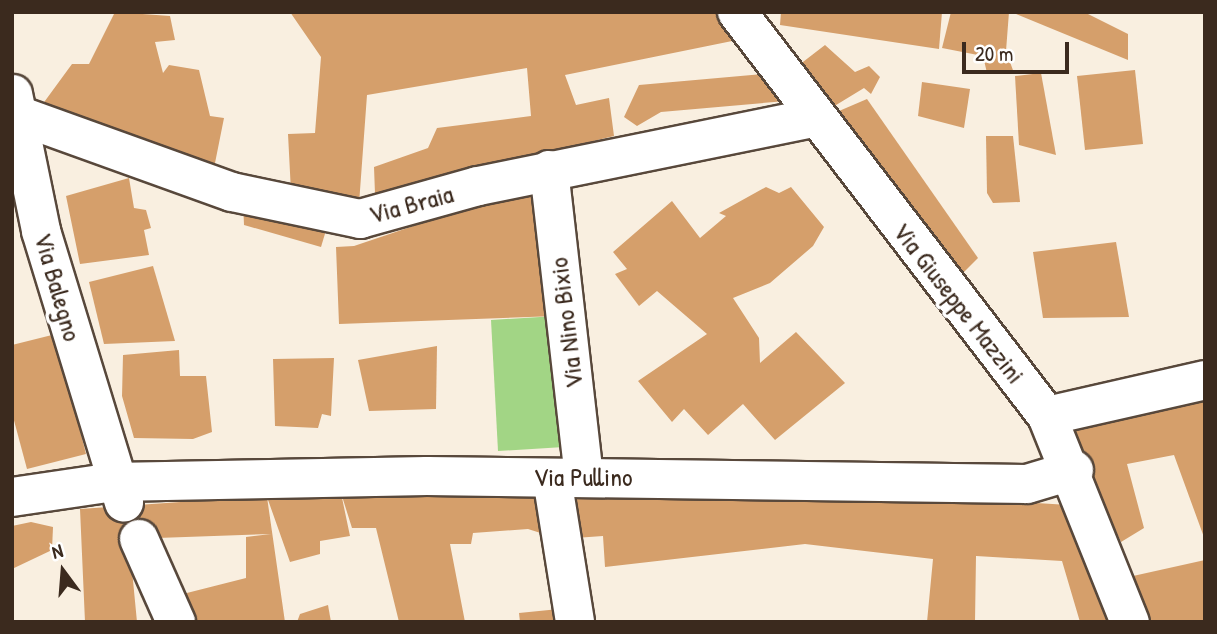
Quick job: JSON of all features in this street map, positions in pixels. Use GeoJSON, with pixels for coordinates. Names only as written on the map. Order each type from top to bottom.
{"type":"FeatureCollection","features":[{"type":"Feature","properties":{"kind":"street","name":"Via Giuseppe Mazzini"},"geometry":{"type":"LineString","coordinates":[[737,12],[814,118],[1047,416],[1074,470],[1130,622]]}},
{"type":"Feature","properties":{"kind":"street","name":"Via Braia"},"geometry":{"type":"LineString","coordinates":[[15,102],[232,192],[360,219],[549,170],[814,118]]}},
{"type":"Feature","properties":{"kind":"street","name":"Via Balegno"},"geometry":{"type":"LineString","coordinates":[[15,102],[41,231],[119,493]]}},
{"type":"Feature","properties":{"kind":"street","name":"Via Nino Bixio"},"geometry":{"type":"LineString","coordinates":[[549,170],[575,622]]}},
{"type":"Feature","properties":{"kind":"street"},"geometry":{"type":"LineString","coordinates":[[1047,416],[1205,380]]}},
{"type":"Feature","properties":{"kind":"street","name":"Via Pullino"},"geometry":{"type":"LineString","coordinates":[[12,497],[568,477],[1027,484],[1074,470]]}},
{"type":"Feature","properties":{"kind":"street"},"geometry":{"type":"LineString","coordinates":[[139,539],[176,622]]}},
{"type":"Feature","properties":{"kind":"green space"},"geometry":{"type":"Polygon","coordinates":[[[556,316],[564,447],[498,451],[491,320],[556,316]]]}},
{"type":"Feature","properties":{"kind":"building"},"geometry":{"type":"Polygon","coordinates":[[[115,12],[170,16],[175,40],[155,42],[163,73],[169,65],[199,70],[210,116],[224,118],[214,168],[42,105],[72,64],[89,64],[115,12]]]}},
{"type":"Feature","properties":{"kind":"building"},"geometry":{"type":"Polygon","coordinates":[[[290,12],[721,12],[742,39],[565,75],[576,105],[609,98],[614,136],[375,194],[374,167],[428,148],[437,128],[531,116],[527,68],[367,95],[359,204],[291,192],[288,134],[315,133],[321,57],[290,12]]]}},
{"type":"Feature","properties":{"kind":"building"},"geometry":{"type":"Polygon","coordinates":[[[781,12],[942,12],[939,49],[780,25],[781,12]]]}},
{"type":"Feature","properties":{"kind":"building"},"geometry":{"type":"Polygon","coordinates":[[[951,12],[1009,12],[1006,51],[1014,73],[987,73],[983,56],[942,48],[951,12]]]}},
{"type":"Feature","properties":{"kind":"building"},"geometry":{"type":"Polygon","coordinates":[[[1011,12],[1084,12],[1128,34],[1128,60],[1011,12]]]}},
{"type":"Feature","properties":{"kind":"building"},"geometry":{"type":"Polygon","coordinates":[[[825,45],[855,72],[869,66],[880,77],[871,94],[864,88],[823,113],[799,65],[825,45]]]}},
{"type":"Feature","properties":{"kind":"building"},"geometry":{"type":"Polygon","coordinates":[[[1135,70],[1143,144],[1085,150],[1077,76],[1135,70]]]}},
{"type":"Feature","properties":{"kind":"building"},"geometry":{"type":"Polygon","coordinates":[[[1041,73],[1056,155],[1019,145],[1015,76],[1041,73]]]}},
{"type":"Feature","properties":{"kind":"building"},"geometry":{"type":"Polygon","coordinates":[[[763,74],[786,101],[661,112],[637,126],[624,117],[639,85],[763,74]]]}},
{"type":"Feature","properties":{"kind":"building"},"geometry":{"type":"Polygon","coordinates":[[[922,82],[970,89],[964,128],[918,116],[922,82]]]}},
{"type":"Feature","properties":{"kind":"building"},"geometry":{"type":"Polygon","coordinates":[[[867,99],[978,258],[952,284],[825,117],[867,99]]]}},
{"type":"Feature","properties":{"kind":"building"},"geometry":{"type":"Polygon","coordinates":[[[986,136],[1013,136],[1020,202],[993,203],[987,193],[986,136]]]}},
{"type":"Feature","properties":{"kind":"building"},"geometry":{"type":"Polygon","coordinates":[[[129,178],[134,208],[146,210],[151,228],[144,230],[149,255],[80,264],[66,196],[129,178]]]}},
{"type":"Feature","properties":{"kind":"building"},"geometry":{"type":"Polygon","coordinates":[[[541,183],[556,316],[339,324],[336,247],[354,246],[541,183]]]}},
{"type":"Feature","properties":{"kind":"building"},"geometry":{"type":"Polygon","coordinates":[[[766,187],[779,193],[791,187],[824,227],[813,246],[770,283],[733,298],[759,338],[760,363],[796,332],[845,383],[775,440],[743,404],[708,435],[684,409],[672,422],[638,381],[707,334],[657,291],[639,306],[615,274],[627,269],[613,252],[672,201],[700,238],[726,216],[719,213],[766,187]]]}},
{"type":"Feature","properties":{"kind":"building"},"geometry":{"type":"Polygon","coordinates":[[[243,201],[330,217],[321,247],[244,225],[243,201]]]}},
{"type":"Feature","properties":{"kind":"building"},"geometry":{"type":"Polygon","coordinates":[[[1116,242],[1129,317],[1043,318],[1033,252],[1116,242]]]}},
{"type":"Feature","properties":{"kind":"building"},"geometry":{"type":"Polygon","coordinates":[[[153,266],[175,341],[104,344],[89,282],[153,266]]]}},
{"type":"Feature","properties":{"kind":"building"},"geometry":{"type":"Polygon","coordinates":[[[56,334],[86,454],[27,469],[12,413],[12,345],[56,334]]]}},
{"type":"Feature","properties":{"kind":"building"},"geometry":{"type":"Polygon","coordinates":[[[437,346],[436,409],[369,411],[358,360],[437,346]]]}},
{"type":"Feature","properties":{"kind":"building"},"geometry":{"type":"Polygon","coordinates":[[[179,350],[180,376],[206,376],[212,432],[193,439],[134,438],[122,396],[123,355],[179,350]]]}},
{"type":"Feature","properties":{"kind":"building"},"geometry":{"type":"Polygon","coordinates":[[[334,358],[331,416],[322,414],[318,428],[275,426],[273,359],[334,358]]]}},
{"type":"Feature","properties":{"kind":"building"},"geometry":{"type":"Polygon","coordinates":[[[1205,394],[1205,540],[1174,455],[1127,464],[1144,528],[1121,542],[1068,426],[1205,394]]]}},
{"type":"Feature","properties":{"kind":"building"},"geometry":{"type":"Polygon","coordinates":[[[454,483],[457,497],[541,491],[550,536],[528,529],[473,533],[471,544],[450,544],[465,622],[399,622],[376,528],[352,528],[341,493],[350,536],[320,541],[320,554],[290,562],[267,497],[285,622],[182,622],[175,596],[246,578],[246,537],[271,534],[129,539],[137,622],[85,622],[80,509],[454,483]]]}},
{"type":"Feature","properties":{"kind":"building"},"geometry":{"type":"Polygon","coordinates":[[[567,488],[801,488],[1085,506],[1120,622],[1080,622],[1062,561],[976,556],[975,622],[927,622],[933,559],[805,544],[605,567],[603,536],[575,538],[567,488]]]}},
{"type":"Feature","properties":{"kind":"building"},"geometry":{"type":"Polygon","coordinates":[[[31,522],[53,527],[52,550],[12,569],[12,526],[31,522]]]}},
{"type":"Feature","properties":{"kind":"building"},"geometry":{"type":"Polygon","coordinates":[[[1205,560],[1205,622],[1142,622],[1133,576],[1205,560]]]}},
{"type":"Feature","properties":{"kind":"building"},"geometry":{"type":"Polygon","coordinates":[[[328,605],[331,622],[297,622],[300,614],[328,605]]]}},
{"type":"Feature","properties":{"kind":"building"},"geometry":{"type":"Polygon","coordinates":[[[559,609],[560,622],[520,622],[519,613],[559,609]]]}}]}
